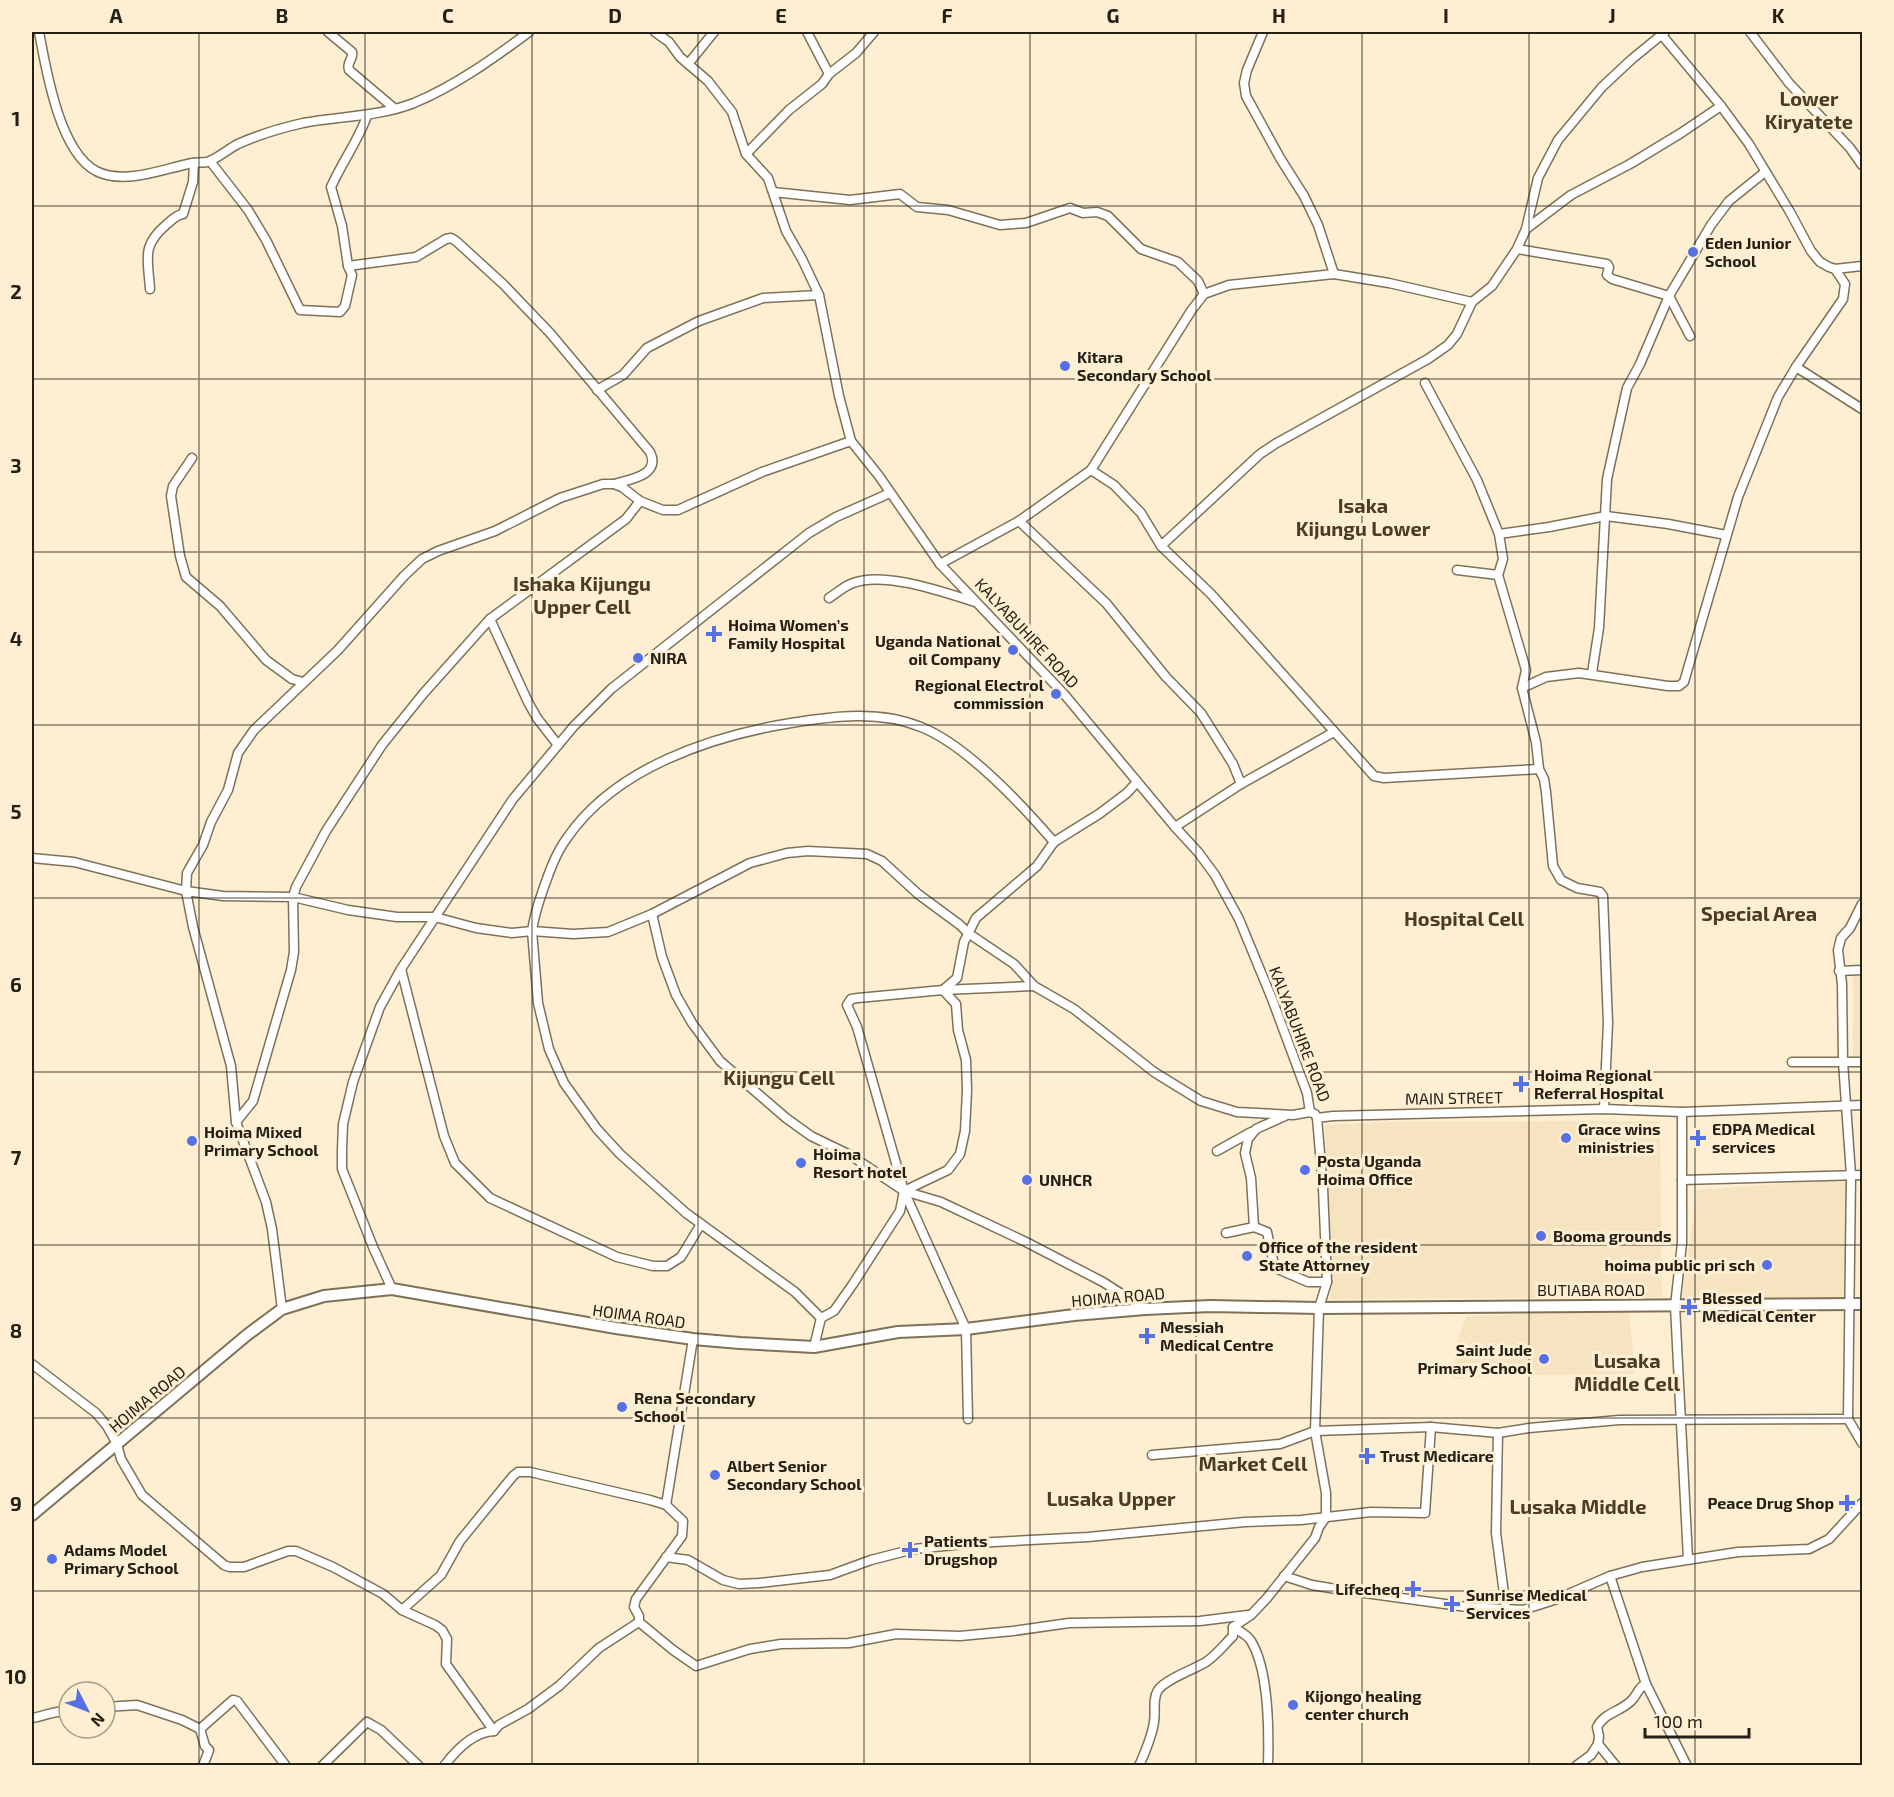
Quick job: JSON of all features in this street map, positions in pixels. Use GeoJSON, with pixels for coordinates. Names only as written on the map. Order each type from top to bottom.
{"type":"FeatureCollection","features":[{"type":"Feature","properties":{"kind":"main road","name":"HOIMA ROAD"},"geometry":{"type":"LineString","coordinates":[[32,1515],[247,1335],[282,1309],[324,1296],[392,1289],[435,1298],[693,1339],[740,1344],[814,1347],[898,1332],[966,1329],[1074,1315],[1145,1309],[1210,1306],[1318,1308]]}},
{"type":"Feature","properties":{"kind":"main road","name":"BUTIABA ROAD"},"geometry":{"type":"LineString","coordinates":[[1318,1308],[1863,1304]]}},
{"type":"Feature","properties":{"kind":"street"},"geometry":{"type":"LineString","coordinates":[[39,32],[50,89],[69,138],[86,165],[111,176],[124,177],[210,161],[238,144],[278,130],[329,119],[367,116],[414,103],[508,48],[529,32]]}},
{"type":"Feature","properties":{"kind":"street"},"geometry":{"type":"LineString","coordinates":[[328,32],[352,52],[352,58],[348,64],[349,70],[395,109]]}},
{"type":"Feature","properties":{"kind":"street"},"geometry":{"type":"LineString","coordinates":[[655,32],[669,42],[688,64],[708,81],[732,112],[746,154],[789,110],[822,84],[829,74],[856,52],[874,32]]}},
{"type":"Feature","properties":{"kind":"street"},"geometry":{"type":"LineString","coordinates":[[688,64],[714,32]]}},
{"type":"Feature","properties":{"kind":"street"},"geometry":{"type":"LineString","coordinates":[[807,32],[829,74]]}},
{"type":"Feature","properties":{"kind":"street"},"geometry":{"type":"LineString","coordinates":[[1263,32],[1247,70],[1244,83],[1246,96],[1314,215],[1334,274]]}},
{"type":"Feature","properties":{"kind":"street"},"geometry":{"type":"LineString","coordinates":[[1750,32],[1789,84],[1850,148],[1863,165]]}},
{"type":"Feature","properties":{"kind":"street"},"geometry":{"type":"LineString","coordinates":[[1161,546],[1260,454],[1428,359],[1448,345],[1457,334],[1472,302],[1492,286],[1517,249],[1526,229],[1538,178],[1558,140],[1602,87],[1663,33],[1749,144],[1811,251],[1820,261],[1835,269],[1845,284],[1843,299],[1778,397],[1738,496],[1684,682],[1679,686],[1668,686],[1579,672],[1546,677],[1522,688]]}},
{"type":"Feature","properties":{"kind":"street"},"geometry":{"type":"LineString","coordinates":[[1526,229],[1571,195],[1629,164],[1721,106]]}},
{"type":"Feature","properties":{"kind":"street"},"geometry":{"type":"LineString","coordinates":[[210,161],[248,210],[266,240],[300,310],[342,310],[352,275],[348,267],[342,226],[331,187],[359,137],[367,116]]}},
{"type":"Feature","properties":{"kind":"street","name":"KALYABUHIRE ROAD"},"geometry":{"type":"LineString","coordinates":[[746,154],[768,178],[786,231],[819,294],[838,396],[851,441],[940,564],[1064,694],[1209,867],[1239,919],[1293,1050],[1314,1115],[1323,1188],[1327,1282]]}},
{"type":"Feature","properties":{"kind":"street"},"geometry":{"type":"LineString","coordinates":[[150,289],[149,245],[157,232],[177,215],[183,214],[193,182],[194,163]]}},
{"type":"Feature","properties":{"kind":"street"},"geometry":{"type":"LineString","coordinates":[[1592,673],[1599,628],[1607,479],[1627,388],[1669,296],[1711,225],[1729,201],[1765,172]]}},
{"type":"Feature","properties":{"kind":"street"},"geometry":{"type":"LineString","coordinates":[[773,192],[850,200],[900,194],[917,207],[948,210],[1000,225],[1026,223],[1070,208],[1083,213],[1102,213],[1108,216],[1141,249],[1178,262],[1198,281],[1204,294]]}},
{"type":"Feature","properties":{"kind":"street"},"geometry":{"type":"LineString","coordinates":[[282,1309],[272,1229],[266,1202],[236,1122],[231,1066],[193,927],[186,891],[187,873],[223,802],[238,753],[254,730],[338,650],[422,559],[438,550],[495,531],[573,493],[644,476],[653,464],[653,458],[635,432],[529,309],[451,238],[416,257],[390,259],[348,267]]}},
{"type":"Feature","properties":{"kind":"street"},"geometry":{"type":"LineString","coordinates":[[1517,249],[1607,264],[1609,267],[1607,275],[1612,279],[1669,296],[1690,336]]}},
{"type":"Feature","properties":{"kind":"street"},"geometry":{"type":"LineString","coordinates":[[1835,269],[1863,266]]}},
{"type":"Feature","properties":{"kind":"street"},"geometry":{"type":"LineString","coordinates":[[940,564],[1019,521],[1091,470],[1204,294],[1229,285],[1334,274],[1389,283],[1472,302]]}},
{"type":"Feature","properties":{"kind":"street"},"geometry":{"type":"LineString","coordinates":[[597,390],[623,375],[647,348],[707,317],[763,297],[819,294]]}},
{"type":"Feature","properties":{"kind":"street"},"geometry":{"type":"LineString","coordinates":[[1796,367],[1863,409]]}},
{"type":"Feature","properties":{"kind":"street"},"geometry":{"type":"LineString","coordinates":[[1425,383],[1478,480],[1499,534],[1503,559],[1498,575],[1526,670],[1522,688],[1546,792],[1553,866],[1561,880],[1577,888],[1600,892],[1603,896],[1608,1023],[1604,1109]]}},
{"type":"Feature","properties":{"kind":"street"},"geometry":{"type":"LineString","coordinates":[[614,484],[631,492],[640,501],[663,510],[678,510],[762,472],[851,441]]}},
{"type":"Feature","properties":{"kind":"street"},"geometry":{"type":"LineString","coordinates":[[192,459],[173,486],[171,496],[182,568],[186,577],[220,606],[266,660],[292,680],[303,682]]}},
{"type":"Feature","properties":{"kind":"street"},"geometry":{"type":"LineString","coordinates":[[1091,470],[1114,485],[1141,513],[1161,546],[1211,594],[1374,776],[1379,778],[1539,769]]}},
{"type":"Feature","properties":{"kind":"street"},"geometry":{"type":"LineString","coordinates":[[392,1289],[342,1169],[342,1150],[343,1125],[353,1082],[380,1007],[401,969],[513,799],[558,745],[611,689],[793,546],[836,517],[890,493]]}},
{"type":"Feature","properties":{"kind":"street"},"geometry":{"type":"LineString","coordinates":[[236,1122],[253,1101],[291,970],[295,944],[293,897],[301,876],[318,845],[382,745],[423,694],[490,619],[626,519],[640,501]]}},
{"type":"Feature","properties":{"kind":"street"},"geometry":{"type":"LineString","coordinates":[[1499,534],[1606,516],[1726,535]]}},
{"type":"Feature","properties":{"kind":"street"},"geometry":{"type":"LineString","coordinates":[[1019,521],[1106,603],[1167,677],[1201,713],[1233,764],[1241,784]]}},
{"type":"Feature","properties":{"kind":"street"},"geometry":{"type":"LineString","coordinates":[[1457,570],[1498,575]]}},
{"type":"Feature","properties":{"kind":"street"},"geometry":{"type":"LineString","coordinates":[[830,598],[851,583],[867,579],[882,579],[928,588],[979,603]]}},
{"type":"Feature","properties":{"kind":"street"},"geometry":{"type":"LineString","coordinates":[[490,619],[528,702],[558,745]]}},
{"type":"Feature","properties":{"kind":"street"},"geometry":{"type":"LineString","coordinates":[[289,695],[292,680]]}},
{"type":"Feature","properties":{"kind":"street"},"geometry":{"type":"LineString","coordinates":[[821,1318],[795,1292],[701,1224],[620,1154],[597,1129],[564,1083],[549,1048],[540,1017],[532,931],[533,920],[554,860],[567,837],[605,797],[658,763],[695,747],[729,737],[784,724],[855,715],[900,720],[922,727],[946,740],[975,763],[1032,817],[1054,842]]}},
{"type":"Feature","properties":{"kind":"street"},"geometry":{"type":"LineString","coordinates":[[1175,827],[1241,784],[1334,732]]}},
{"type":"Feature","properties":{"kind":"street"},"geometry":{"type":"LineString","coordinates":[[943,990],[957,978],[968,933],[976,918],[1037,866],[1054,842],[1099,814],[1127,793],[1137,782]]}},
{"type":"Feature","properties":{"kind":"street"},"geometry":{"type":"LineString","coordinates":[[32,858],[74,862],[186,891],[223,896],[293,897],[348,910],[397,917],[435,917],[476,928],[512,933],[532,931],[573,934],[608,932],[652,914],[750,863],[787,853],[808,851],[867,854],[882,861],[918,894],[968,933],[1014,964],[1034,986],[1074,1009],[1154,1072],[1201,1101],[1237,1112],[1288,1114]]}},
{"type":"Feature","properties":{"kind":"street"},"geometry":{"type":"LineString","coordinates":[[1863,904],[1850,928],[1841,938],[1838,950],[1842,984],[1843,1062],[1851,1175],[1848,1419],[1863,1443]]}},
{"type":"Feature","properties":{"kind":"street"},"geometry":{"type":"LineString","coordinates":[[652,914],[662,957],[676,995],[705,1044],[720,1061],[786,1118],[811,1136],[850,1155],[904,1191],[941,1202],[1026,1242],[1113,1288],[1145,1309]]}},
{"type":"Feature","properties":{"kind":"street"},"geometry":{"type":"LineString","coordinates":[[401,969],[444,1136],[455,1163],[490,1198],[617,1257],[653,1266],[667,1266],[681,1257],[701,1224]]}},
{"type":"Feature","properties":{"kind":"street"},"geometry":{"type":"LineString","coordinates":[[1839,971],[1863,970]]}},
{"type":"Feature","properties":{"kind":"street"},"geometry":{"type":"LineString","coordinates":[[968,1419],[966,1329],[904,1191],[857,1027],[847,1005],[851,999],[858,998],[943,990],[1034,986]]}},
{"type":"Feature","properties":{"kind":"street"},"geometry":{"type":"LineString","coordinates":[[904,1191],[948,1170],[960,1154],[963,1139],[967,1090],[966,1060],[958,1030],[956,1004],[943,990]]}},
{"type":"Feature","properties":{"kind":"street"},"geometry":{"type":"LineString","coordinates":[[1792,1062],[1863,1062]]}},
{"type":"Feature","properties":{"kind":"street","name":"MAIN STREET"},"geometry":{"type":"LineString","coordinates":[[1288,1114],[1333,1116],[1604,1109],[1682,1112],[1863,1105]]}},
{"type":"Feature","properties":{"kind":"street"},"geometry":{"type":"LineString","coordinates":[[1682,1112],[1682,1243],[1675,1306],[1688,1559]]}},
{"type":"Feature","properties":{"kind":"street"},"geometry":{"type":"LineString","coordinates":[[1217,1151],[1288,1114]]}},
{"type":"Feature","properties":{"kind":"street"},"geometry":{"type":"LineString","coordinates":[[1254,1227],[1251,1178],[1245,1153],[1248,1139],[1256,1129]]}},
{"type":"Feature","properties":{"kind":"street"},"geometry":{"type":"LineString","coordinates":[[1682,1180],[1863,1175]]}},
{"type":"Feature","properties":{"kind":"street"},"geometry":{"type":"LineString","coordinates":[[814,1347],[821,1318],[834,1311],[853,1284],[900,1211],[904,1191]]}},
{"type":"Feature","properties":{"kind":"street"},"geometry":{"type":"LineString","coordinates":[[1226,1233],[1254,1227],[1267,1232],[1274,1265],[1308,1282],[1327,1282],[1318,1308],[1316,1431],[1326,1493],[1326,1517],[1315,1538],[1284,1576],[1251,1615],[1233,1627]]}},
{"type":"Feature","properties":{"kind":"street"},"geometry":{"type":"LineString","coordinates":[[666,1505],[693,1339]]}},
{"type":"Feature","properties":{"kind":"street"},"geometry":{"type":"LineString","coordinates":[[32,1364],[96,1413],[107,1426],[117,1444],[121,1459],[142,1495],[224,1565],[244,1567],[288,1551],[296,1551],[333,1567],[383,1594],[402,1610],[435,1625],[445,1634],[448,1650],[446,1665],[494,1731]]}},
{"type":"Feature","properties":{"kind":"street"},"geometry":{"type":"LineString","coordinates":[[1152,1455],[1280,1444],[1316,1431],[1431,1427],[1498,1433],[1619,1420],[1848,1419]]}},
{"type":"Feature","properties":{"kind":"street"},"geometry":{"type":"LineString","coordinates":[[666,1557],[688,1560],[723,1580],[739,1584],[759,1583],[830,1575],[856,1565],[914,1550],[975,1543],[1088,1537],[1245,1522],[1301,1520],[1371,1512],[1425,1513],[1431,1427]]}},
{"type":"Feature","properties":{"kind":"street"},"geometry":{"type":"LineString","coordinates":[[1498,1433],[1496,1533],[1506,1609]]}},
{"type":"Feature","properties":{"kind":"street"},"geometry":{"type":"LineString","coordinates":[[402,1610],[441,1575],[460,1541],[500,1491],[518,1473],[530,1472],[666,1505],[683,1521],[682,1536],[634,1604],[639,1622],[696,1666],[750,1649],[781,1644],[849,1643],[896,1634],[960,1636],[1069,1623],[1200,1622],[1251,1615]]}},
{"type":"Feature","properties":{"kind":"street"},"geometry":{"type":"LineString","coordinates":[[1284,1576],[1312,1585],[1336,1589],[1467,1607],[1523,1610],[1541,1605],[1610,1576],[1642,1567],[1738,1552],[1809,1549],[1829,1539],[1863,1503]]}},
{"type":"Feature","properties":{"kind":"street"},"geometry":{"type":"LineString","coordinates":[[1610,1576],[1646,1684],[1687,1766]]}},
{"type":"Feature","properties":{"kind":"street"},"geometry":{"type":"LineString","coordinates":[[494,1731],[499,1725],[528,1709],[559,1686],[599,1648],[639,1622]]}},
{"type":"Feature","properties":{"kind":"street"},"geometry":{"type":"LineString","coordinates":[[1139,1766],[1151,1735],[1157,1691],[1168,1682],[1208,1660],[1233,1636],[1233,1627]]}},
{"type":"Feature","properties":{"kind":"street"},"geometry":{"type":"LineString","coordinates":[[1233,1627],[1250,1638],[1259,1660],[1267,1709],[1268,1766]]}},
{"type":"Feature","properties":{"kind":"street"},"geometry":{"type":"LineString","coordinates":[[1576,1766],[1591,1755],[1598,1744],[1600,1722],[1611,1712],[1630,1703],[1639,1688],[1646,1684]]}},
{"type":"Feature","properties":{"kind":"street"},"geometry":{"type":"LineString","coordinates":[[200,1729],[233,1700],[237,1701],[286,1766]]}},
{"type":"Feature","properties":{"kind":"street"},"geometry":{"type":"LineString","coordinates":[[117,1706],[137,1705],[182,1720],[200,1729],[209,1753],[203,1766]]}},
{"type":"Feature","properties":{"kind":"street"},"geometry":{"type":"LineString","coordinates":[[32,1718],[57,1710]]}},
{"type":"Feature","properties":{"kind":"street"},"geometry":{"type":"LineString","coordinates":[[322,1766],[367,1722],[381,1730],[419,1766]]}},
{"type":"Feature","properties":{"kind":"street"},"geometry":{"type":"LineString","coordinates":[[444,1766],[471,1739],[484,1731],[494,1731]]}},
{"type":"Feature","properties":{"kind":"street"},"geometry":{"type":"LineString","coordinates":[[1598,1744],[1617,1766]]}},
{"type":"Feature","properties":{"kind":"shaded area"},"geometry":{"type":"Polygon","coordinates":[[[1853,975],[1862,975],[1862,1058],[1853,1059],[1853,975]]]}},
{"type":"Feature","properties":{"kind":"shaded area"},"geometry":{"type":"Polygon","coordinates":[[[1660,1121],[1662,1297],[1331,1299],[1325,1125],[1389,1122],[1660,1121]]]}},
{"type":"Feature","properties":{"kind":"shaded area","name":"hoima public pri sch"},"geometry":{"type":"Polygon","coordinates":[[[1848,1179],[1848,1300],[1682,1296],[1697,1190],[1848,1179]]]}},
{"type":"Feature","properties":{"kind":"shaded area","name":"Saint Jude Primary School"},"geometry":{"type":"Polygon","coordinates":[[[1629,1311],[1635,1374],[1532,1375],[1452,1379],[1456,1344],[1467,1316],[1629,1311]]]}},
{"type":"Feature","properties":{"kind":"place","name":"Eden Junior School"},"geometry":{"type":"Point","coordinates":[1693,252]}},
{"type":"Feature","properties":{"kind":"place","name":"Kitara Secondary School"},"geometry":{"type":"Point","coordinates":[1065,366]}},
{"type":"Feature","properties":{"kind":"place","name":"Hoima Women’s Family Hospital"},"geometry":{"type":"Point","coordinates":[714,634]}},
{"type":"Feature","properties":{"kind":"place","name":"Uganda National oil Company"},"geometry":{"type":"Point","coordinates":[1013,650]}},
{"type":"Feature","properties":{"kind":"place","name":"NIRA"},"geometry":{"type":"Point","coordinates":[638,658]}},
{"type":"Feature","properties":{"kind":"place","name":"Regional Electrol commission"},"geometry":{"type":"Point","coordinates":[1056,694]}},
{"type":"Feature","properties":{"kind":"place","name":"Hoima Regional Referral Hospital"},"geometry":{"type":"Point","coordinates":[1521,1084]}},
{"type":"Feature","properties":{"kind":"place","name":"Grace wins ministries"},"geometry":{"type":"Point","coordinates":[1566,1138]}},
{"type":"Feature","properties":{"kind":"place","name":"EDPA Medical services"},"geometry":{"type":"Point","coordinates":[1698,1138]}},
{"type":"Feature","properties":{"kind":"place","name":"Hoima Mixed Primary School"},"geometry":{"type":"Point","coordinates":[192,1141]}},
{"type":"Feature","properties":{"kind":"place","name":"Hoima Resort hotel"},"geometry":{"type":"Point","coordinates":[801,1163]}},
{"type":"Feature","properties":{"kind":"place","name":"Posta Uganda Hoima Office"},"geometry":{"type":"Point","coordinates":[1305,1170]}},
{"type":"Feature","properties":{"kind":"place","name":"UNHCR"},"geometry":{"type":"Point","coordinates":[1027,1180]}},
{"type":"Feature","properties":{"kind":"place","name":"Booma grounds"},"geometry":{"type":"Point","coordinates":[1541,1236]}},
{"type":"Feature","properties":{"kind":"place","name":"Office of the resident State Attorney"},"geometry":{"type":"Point","coordinates":[1247,1256]}},
{"type":"Feature","properties":{"kind":"place","name":"hoima public pri sch"},"geometry":{"type":"Point","coordinates":[1767,1265]}},
{"type":"Feature","properties":{"kind":"place","name":"Blessed Medical Center"},"geometry":{"type":"Point","coordinates":[1689,1307]}},
{"type":"Feature","properties":{"kind":"place","name":"Messiah Medical Centre"},"geometry":{"type":"Point","coordinates":[1147,1336]}},
{"type":"Feature","properties":{"kind":"place","name":"Saint Jude Primary School"},"geometry":{"type":"Point","coordinates":[1544,1359]}},
{"type":"Feature","properties":{"kind":"place","name":"Rena Secondary School"},"geometry":{"type":"Point","coordinates":[622,1407]}},
{"type":"Feature","properties":{"kind":"place","name":"Trust Medicare"},"geometry":{"type":"Point","coordinates":[1367,1456]}},
{"type":"Feature","properties":{"kind":"place","name":"Albert Senior Secondary School"},"geometry":{"type":"Point","coordinates":[715,1475]}},
{"type":"Feature","properties":{"kind":"place","name":"Peace Drug Shop"},"geometry":{"type":"Point","coordinates":[1847,1503]}},
{"type":"Feature","properties":{"kind":"place","name":"Patients Drugshop"},"geometry":{"type":"Point","coordinates":[910,1550]}},
{"type":"Feature","properties":{"kind":"place","name":"Adams Model Primary School"},"geometry":{"type":"Point","coordinates":[52,1559]}},
{"type":"Feature","properties":{"kind":"place","name":"Lifecheq"},"geometry":{"type":"Point","coordinates":[1413,1589]}},
{"type":"Feature","properties":{"kind":"place","name":"Sunrise Medical Services"},"geometry":{"type":"Point","coordinates":[1452,1604]}},
{"type":"Feature","properties":{"kind":"place","name":"Kijongo healing center church"},"geometry":{"type":"Point","coordinates":[1293,1705]}},
{"type":"Feature","properties":{"kind":"district","name":"Lower Kiryatete"},"geometry":{"type":"Point","coordinates":[1809,110]}},
{"type":"Feature","properties":{"kind":"district","name":"Isaka Kijungu Lower"},"geometry":{"type":"Point","coordinates":[1363,518]}},
{"type":"Feature","properties":{"kind":"district","name":"Ishaka Kijungu Upper Cell"},"geometry":{"type":"Point","coordinates":[582,596]}},
{"type":"Feature","properties":{"kind":"district","name":"Special Area"},"geometry":{"type":"Point","coordinates":[1759,914]}},
{"type":"Feature","properties":{"kind":"district","name":"Hospital Cell"},"geometry":{"type":"Point","coordinates":[1464,919]}},
{"type":"Feature","properties":{"kind":"district","name":"Kijungu Cell"},"geometry":{"type":"Point","coordinates":[779,1078]}},
{"type":"Feature","properties":{"kind":"district","name":"Lusaka Middle Cell"},"geometry":{"type":"Point","coordinates":[1627,1372]}},
{"type":"Feature","properties":{"kind":"district","name":"Market Cell"},"geometry":{"type":"Point","coordinates":[1253,1464]}},
{"type":"Feature","properties":{"kind":"district","name":"Lusaka Upper"},"geometry":{"type":"Point","coordinates":[1111,1499]}},
{"type":"Feature","properties":{"kind":"district","name":"Lusaka Middle"},"geometry":{"type":"Point","coordinates":[1578,1507]}}]}
